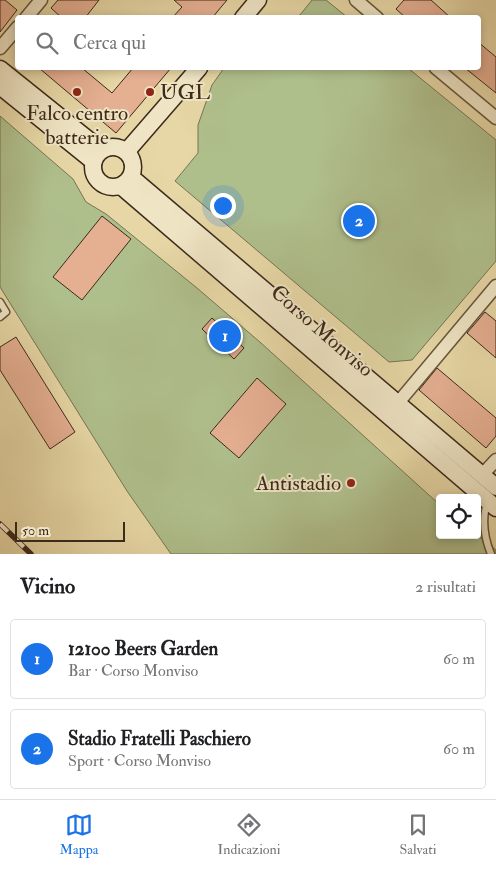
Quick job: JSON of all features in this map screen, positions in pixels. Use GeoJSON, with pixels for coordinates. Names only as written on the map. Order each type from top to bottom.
{"type":"FeatureCollection","features":[{"type":"Feature","properties":{"kind":"main road"},"geometry":{"type":"LineString","coordinates":[[246,15],[258,0]]}},
{"type":"Feature","properties":{"kind":"main road"},"geometry":{"type":"LineString","coordinates":[[0,69],[97,156]]}},
{"type":"Feature","properties":{"kind":"main road"},"geometry":{"type":"LineString","coordinates":[[126,151],[197,70]]}},
{"type":"Feature","properties":{"kind":"main road"},"geometry":{"type":"LineString","coordinates":[[0,86],[97,156]]}},
{"type":"Feature","properties":{"kind":"main road"},"geometry":{"type":"LineString","coordinates":[[117,146],[126,151],[133,164],[126,181],[108,187],[97,180],[92,167],[97,156],[106,148],[117,146]]}},
{"type":"Feature","properties":{"kind":"main road","name":"Corso Monviso"},"geometry":{"type":"LineString","coordinates":[[126,181],[496,487]]}},
{"type":"Feature","properties":{"kind":"main road","name":"Corso Monviso"},"geometry":{"type":"LineString","coordinates":[[126,181],[492,504]]}},
{"type":"Feature","properties":{"kind":"street"},"geometry":{"type":"LineString","coordinates":[[28,15],[41,0]]}},
{"type":"Feature","properties":{"kind":"street"},"geometry":{"type":"LineString","coordinates":[[356,0],[374,15]]}},
{"type":"Feature","properties":{"kind":"street"},"geometry":{"type":"LineString","coordinates":[[0,48],[15,30]]}},
{"type":"Feature","properties":{"kind":"street"},"geometry":{"type":"LineString","coordinates":[[438,70],[496,118]]}},
{"type":"Feature","properties":{"kind":"street"},"geometry":{"type":"LineString","coordinates":[[397,404],[492,300],[496,286]]}},
{"type":"Feature","properties":{"kind":"street"},"geometry":{"type":"LineString","coordinates":[[482,475],[496,460]]}},
{"type":"Feature","properties":{"kind":"lane"},"geometry":{"type":"LineString","coordinates":[[0,302],[6,312],[0,317]]}},
{"type":"Feature","properties":{"kind":"lane"},"geometry":{"type":"LineString","coordinates":[[491,554],[487,545],[483,517],[492,504]]}},
{"type":"Feature","properties":{"kind":"green space"},"geometry":{"type":"Polygon","coordinates":[[[312,0],[326,0],[345,15],[300,15],[312,0]]]}},
{"type":"Feature","properties":{"kind":"green space"},"geometry":{"type":"Polygon","coordinates":[[[223,70],[410,70],[496,140],[496,261],[412,360],[389,362],[175,181],[198,153],[198,125],[212,85],[223,70]]]}},
{"type":"Feature","properties":{"kind":"green space"},"geometry":{"type":"Polygon","coordinates":[[[0,116],[73,179],[86,202],[106,214],[197,288],[261,343],[436,501],[436,539],[481,538],[496,550],[496,554],[171,554],[127,491],[0,287],[0,116]]]}},
{"type":"Feature","properties":{"kind":"building"},"geometry":{"type":"Polygon","coordinates":[[[0,0],[5,0],[17,10],[0,32],[0,0]]]}},
{"type":"Feature","properties":{"kind":"building"},"geometry":{"type":"Polygon","coordinates":[[[58,0],[99,0],[87,15],[59,15],[51,8],[58,0]]]}},
{"type":"Feature","properties":{"kind":"building"},"geometry":{"type":"Polygon","coordinates":[[[174,0],[227,0],[214,15],[175,15],[182,7],[174,0]]]}},
{"type":"Feature","properties":{"kind":"building"},"geometry":{"type":"Polygon","coordinates":[[[404,0],[431,0],[448,15],[403,15],[396,9],[404,0]]]}},
{"type":"Feature","properties":{"kind":"building"},"geometry":{"type":"Polygon","coordinates":[[[481,44],[496,57],[496,93],[467,70],[481,70],[481,44]]]}},
{"type":"Feature","properties":{"kind":"building"},"geometry":{"type":"Polygon","coordinates":[[[41,70],[84,70],[112,93],[131,70],[169,70],[116,133],[41,70]]]}},
{"type":"Feature","properties":{"kind":"building"},"geometry":{"type":"Polygon","coordinates":[[[102,216],[131,239],[82,300],[53,277],[102,216]]]}},
{"type":"Feature","properties":{"kind":"building"},"geometry":{"type":"Polygon","coordinates":[[[485,312],[496,321],[496,358],[467,333],[485,312]]]}},
{"type":"Feature","properties":{"kind":"building"},"geometry":{"type":"Polygon","coordinates":[[[212,318],[244,348],[234,359],[202,329],[212,318]]]}},
{"type":"Feature","properties":{"kind":"building"},"geometry":{"type":"Polygon","coordinates":[[[16,337],[75,432],[50,449],[0,370],[0,347],[16,337]]]}},
{"type":"Feature","properties":{"kind":"building"},"geometry":{"type":"Polygon","coordinates":[[[437,368],[496,418],[496,436],[486,448],[419,390],[437,368]]]}},
{"type":"Feature","properties":{"kind":"building"},"geometry":{"type":"Polygon","coordinates":[[[257,378],[286,404],[239,458],[210,433],[257,378]]]}},
{"type":"Feature","properties":{"kind":"railway"},"geometry":{"type":"LineString","coordinates":[[0,524],[31,554]]}},
{"type":"Feature","properties":{"kind":"place","name":"Falco centro batterie"},"geometry":{"type":"Point","coordinates":[77,92]}},
{"type":"Feature","properties":{"kind":"place","name":"UGL"},"geometry":{"type":"Point","coordinates":[150,92]}},
{"type":"Feature","properties":{"kind":"place","name":"Stadio Fratelli Paschiero"},"geometry":{"type":"Point","coordinates":[359,221]}},
{"type":"Feature","properties":{"kind":"place","name":"12100 Beers Garden"},"geometry":{"type":"Point","coordinates":[225,336]}},
{"type":"Feature","properties":{"kind":"place","name":"Antistadio"},"geometry":{"type":"Point","coordinates":[351,483]}}]}
